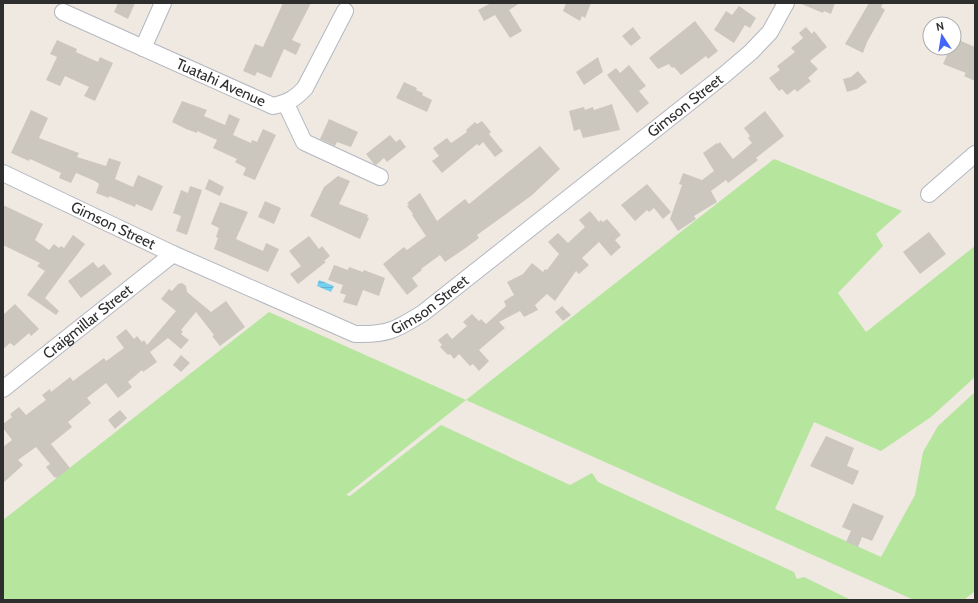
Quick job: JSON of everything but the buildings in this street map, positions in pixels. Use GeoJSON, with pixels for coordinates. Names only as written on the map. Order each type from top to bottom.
{"type":"FeatureCollection","features":[{"type":"Feature","properties":{"kind":"street"},"geometry":{"type":"LineString","coordinates":[[143,48],[164,3]]}},
{"type":"Feature","properties":{"kind":"street","name":"Gimson Street"},"geometry":{"type":"LineString","coordinates":[[3,173],[173,254],[355,334],[378,334],[401,327],[423,313],[740,61],[770,32],[786,3]]}},
{"type":"Feature","properties":{"kind":"street","name":"Tuatahi Avenue"},"geometry":{"type":"LineString","coordinates":[[63,12],[273,106],[286,104],[297,97],[305,88],[345,11]]}},
{"type":"Feature","properties":{"kind":"street"},"geometry":{"type":"LineString","coordinates":[[286,104],[304,142],[380,177]]}},
{"type":"Feature","properties":{"kind":"street"},"geometry":{"type":"LineString","coordinates":[[929,194],[975,154]]}},
{"type":"Feature","properties":{"kind":"street","name":"Craigmillar Street"},"geometry":{"type":"LineString","coordinates":[[3,389],[173,254]]}},
{"type":"Feature","properties":{"kind":"green space"},"geometry":{"type":"Polygon","coordinates":[[[774,159],[902,211],[876,234],[883,246],[838,293],[866,332],[975,246],[975,377],[931,417],[881,451],[814,422],[775,509],[881,557],[915,495],[923,452],[938,426],[975,392],[975,591],[964,600],[914,600],[466,400],[774,159]]]}},
{"type":"Feature","properties":{"kind":"green space"},"geometry":{"type":"Polygon","coordinates":[[[269,312],[466,400],[346,495],[350,496],[441,425],[570,485],[592,473],[598,482],[794,572],[797,579],[804,577],[851,600],[3,600],[3,520],[269,312]]]}},
{"type":"Feature","properties":{"kind":"water"},"geometry":{"type":"Polygon","coordinates":[[[319,280],[334,286],[331,292],[317,286],[319,280]]]}}]}
